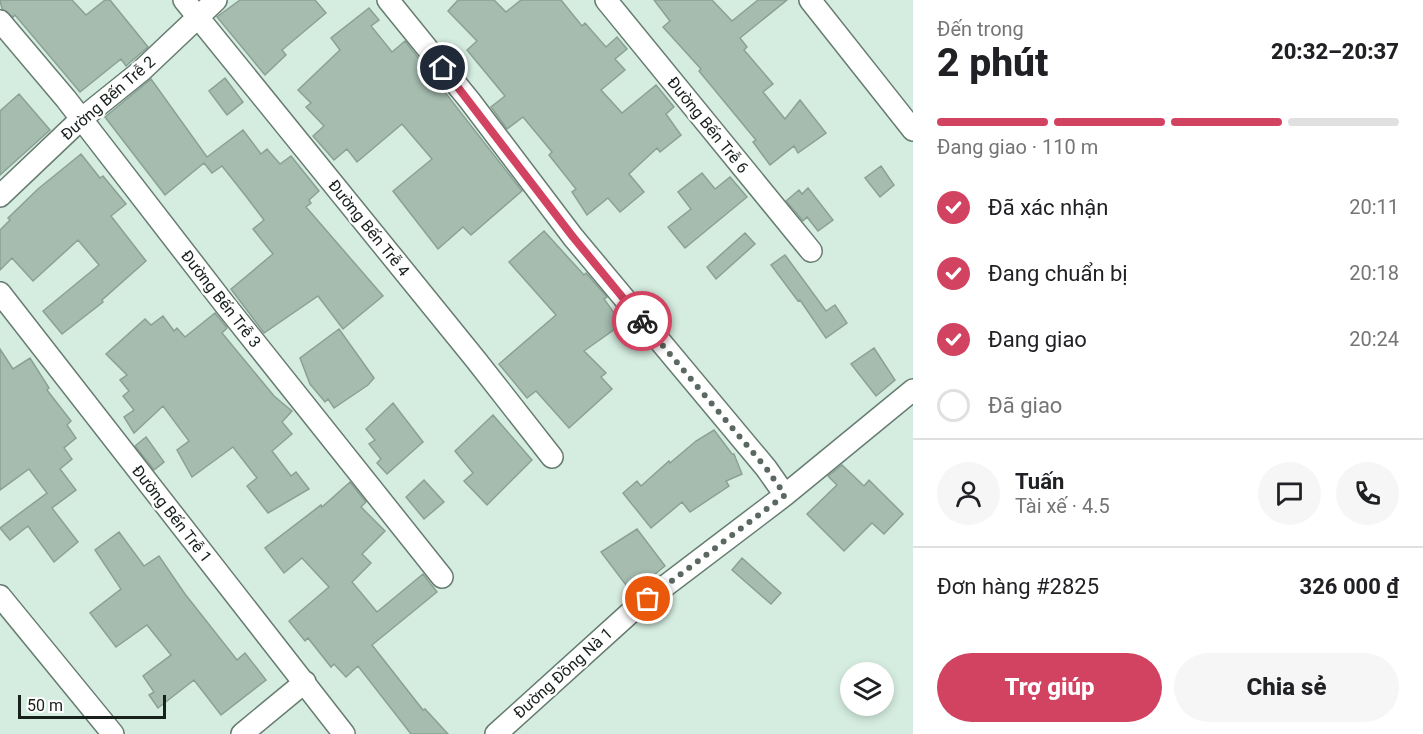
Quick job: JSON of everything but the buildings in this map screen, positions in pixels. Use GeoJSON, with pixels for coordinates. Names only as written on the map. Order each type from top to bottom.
{"type":"FeatureCollection","features":[{"type":"Feature","properties":{"kind":"street","name":"Đường Bến Trễ 2"},"geometry":{"type":"LineString","coordinates":[[0,196],[80,120],[141,71],[190,8],[216,0]]}},
{"type":"Feature","properties":{"kind":"street"},"geometry":{"type":"LineString","coordinates":[[388,0],[470,102],[573,237],[766,468],[785,495]]}},
{"type":"Feature","properties":{"kind":"street","name":"Đường Bến Trễ 6"},"geometry":{"type":"LineString","coordinates":[[606,0],[811,251]]}},
{"type":"Feature","properties":{"kind":"street"},"geometry":{"type":"LineString","coordinates":[[810,0],[913,130]]}},
{"type":"Feature","properties":{"kind":"street","name":"Đường Bến Trễ 4"},"geometry":{"type":"LineString","coordinates":[[190,8],[446,322],[552,457]]}},
{"type":"Feature","properties":{"kind":"street","name":"Đường Bến Trễ 3"},"geometry":{"type":"LineString","coordinates":[[0,21],[66,99],[80,120],[442,577]]}},
{"type":"Feature","properties":{"kind":"street","name":"Đường Bến Trễ 1"},"geometry":{"type":"LineString","coordinates":[[0,293],[344,734]]}},
{"type":"Feature","properties":{"kind":"street","name":"Đường Đồng Nà 1"},"geometry":{"type":"LineString","coordinates":[[496,734],[630,612],[785,495],[913,390]]}},
{"type":"Feature","properties":{"kind":"street"},"geometry":{"type":"LineString","coordinates":[[0,596],[113,734]]}},
{"type":"Feature","properties":{"kind":"street"},"geometry":{"type":"LineString","coordinates":[[242,734],[305,682]]}},
{"type":"Feature","properties":{"kind":"way so far"},"geometry":{"type":"LineString","coordinates":[[642,321],[766,468],[785,495],[648,599]]}},
{"type":"Feature","properties":{"kind":"route"},"geometry":{"type":"LineString","coordinates":[[443,68],[573,237],[642,321]]}}]}
